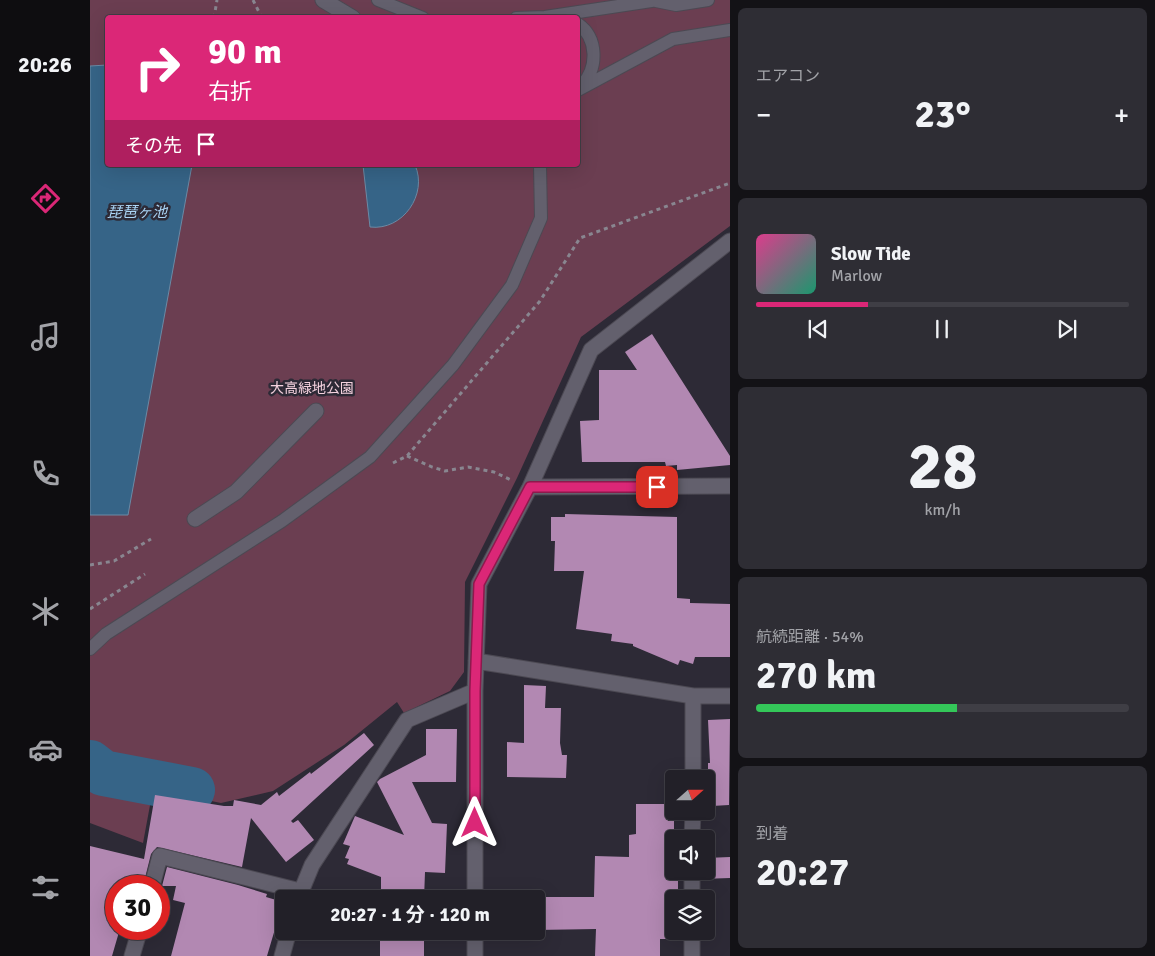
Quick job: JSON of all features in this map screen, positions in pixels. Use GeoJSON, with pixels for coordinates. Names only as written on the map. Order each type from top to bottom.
{"type":"FeatureCollection","features":[{"type":"Feature","properties":{"kind":"street"},"geometry":{"type":"LineString","coordinates":[[323,0],[349,15]]}},
{"type":"Feature","properties":{"kind":"street"},"geometry":{"type":"LineString","coordinates":[[475,890],[475,691],[479,584],[530,487],[591,350],[730,241]]}},
{"type":"Feature","properties":{"kind":"street"},"geometry":{"type":"LineString","coordinates":[[195,519],[236,492],[316,411]]}},
{"type":"Feature","properties":{"kind":"street"},"geometry":{"type":"LineString","coordinates":[[530,487],[730,486]]}},
{"type":"Feature","properties":{"kind":"street"},"geometry":{"type":"LineString","coordinates":[[476,661],[693,696],[730,696]]}},
{"type":"Feature","properties":{"kind":"street"},"geometry":{"type":"LineString","coordinates":[[301,890],[312,865],[407,720],[475,691]]}},
{"type":"Feature","properties":{"kind":"street"},"geometry":{"type":"LineString","coordinates":[[693,696],[693,770]]}},
{"type":"Feature","properties":{"kind":"street"},"geometry":{"type":"LineString","coordinates":[[155,875],[160,856],[281,890]]}},
{"type":"Feature","properties":{"kind":"street"},"geometry":{"type":"LineString","coordinates":[[132,956],[137,940]]}},
{"type":"Feature","properties":{"kind":"street"},"geometry":{"type":"LineString","coordinates":[[282,956],[286,940]]}},
{"type":"Feature","properties":{"kind":"street"},"geometry":{"type":"LineString","coordinates":[[475,940],[475,956]]}},
{"type":"Feature","properties":{"kind":"street"},"geometry":{"type":"LineString","coordinates":[[692,940],[692,956]]}},
{"type":"Feature","properties":{"kind":"lane"},"geometry":{"type":"LineString","coordinates":[[378,0],[416,15]]}},
{"type":"Feature","properties":{"kind":"lane"},"geometry":{"type":"LineString","coordinates":[[558,15],[657,1],[676,5],[708,0]]}},
{"type":"Feature","properties":{"kind":"lane"},"geometry":{"type":"LineString","coordinates":[[580,26],[590,39],[594,52],[593,65],[588,78],[580,87]]}},
{"type":"Feature","properties":{"kind":"lane"},"geometry":{"type":"LineString","coordinates":[[580,88],[673,39],[730,30]]}},
{"type":"Feature","properties":{"kind":"lane"},"geometry":{"type":"LineString","coordinates":[[90,649],[106,634],[282,521],[370,457],[453,365],[512,285],[541,218],[541,167]]}},
{"type":"Feature","properties":{"kind":"path"},"geometry":{"type":"LineString","coordinates":[[214,15],[217,0]]}},
{"type":"Feature","properties":{"kind":"path"},"geometry":{"type":"LineString","coordinates":[[253,0],[260,15]]}},
{"type":"Feature","properties":{"kind":"path"},"geometry":{"type":"LineString","coordinates":[[407,456],[445,471],[468,467],[494,472],[530,487]]}},
{"type":"Feature","properties":{"kind":"path"},"geometry":{"type":"LineString","coordinates":[[90,565],[114,561],[151,538]]}},
{"type":"Feature","properties":{"kind":"path"},"geometry":{"type":"LineString","coordinates":[[90,609],[145,574]]}},
{"type":"Feature","properties":{"kind":"green space","name":"大高緑地公園"},"geometry":{"type":"Polygon","coordinates":[[[90,0],[730,0],[730,226],[581,337],[517,478],[465,582],[464,672],[450,691],[404,713],[397,702],[344,745],[273,791],[221,803],[153,789],[143,843],[90,823],[90,0]]]}},
{"type":"Feature","properties":{"kind":"water","name":"琵琶ヶ池"},"geometry":{"type":"Polygon","coordinates":[[[105,65],[105,167],[192,167],[128,515],[90,515],[90,66],[105,65]]]}},
{"type":"Feature","properties":{"kind":"water"},"geometry":{"type":"Polygon","coordinates":[[[363,167],[416,167],[418,187],[410,208],[393,223],[382,227],[370,227],[363,167]]]}},
{"type":"Feature","properties":{"kind":"building"},"geometry":{"type":"Polygon","coordinates":[[[652,334],[730,456],[730,465],[677,470],[677,465],[666,466],[665,462],[582,462],[580,421],[599,420],[599,370],[637,370],[625,352],[652,334]]]}},
{"type":"Feature","properties":{"kind":"building"},"geometry":{"type":"Polygon","coordinates":[[[565,514],[677,517],[677,598],[690,599],[690,603],[730,604],[730,657],[695,657],[693,664],[680,660],[678,665],[633,646],[633,644],[611,641],[612,634],[576,629],[584,571],[554,571],[555,541],[551,541],[551,517],[565,517],[565,514]]]}},
{"type":"Feature","properties":{"kind":"building"},"geometry":{"type":"Polygon","coordinates":[[[524,685],[546,686],[545,708],[561,708],[560,743],[562,755],[567,755],[566,778],[507,777],[507,742],[524,743],[524,685]]]}},
{"type":"Feature","properties":{"kind":"building"},"geometry":{"type":"Polygon","coordinates":[[[730,719],[729,805],[715,806],[715,770],[708,770],[708,763],[710,763],[708,720],[730,719]]]}},
{"type":"Feature","properties":{"kind":"building"},"geometry":{"type":"Polygon","coordinates":[[[426,729],[457,729],[456,782],[412,782],[432,823],[447,824],[445,873],[425,872],[424,890],[381,890],[381,877],[347,864],[349,859],[345,858],[350,846],[343,844],[355,816],[404,835],[377,782],[426,755],[426,729]]]}},
{"type":"Feature","properties":{"kind":"building"},"geometry":{"type":"Polygon","coordinates":[[[364,733],[374,745],[291,821],[293,823],[298,820],[314,840],[286,862],[251,818],[242,867],[157,847],[151,854],[146,875],[105,875],[105,940],[117,940],[112,956],[90,956],[90,846],[144,859],[155,795],[224,806],[233,806],[234,800],[261,805],[277,792],[279,796],[310,772],[311,774],[364,733]]]}},
{"type":"Feature","properties":{"kind":"building"},"geometry":{"type":"Polygon","coordinates":[[[636,804],[665,804],[665,820],[674,821],[674,830],[665,830],[665,880],[678,880],[678,890],[665,890],[665,939],[660,939],[660,956],[595,956],[596,929],[545,930],[545,897],[594,897],[595,856],[629,857],[629,835],[636,834],[636,804]]]}},
{"type":"Feature","properties":{"kind":"building"},"geometry":{"type":"Polygon","coordinates":[[[730,857],[730,878],[715,879],[715,858],[730,857]]]}},
{"type":"Feature","properties":{"kind":"building"},"geometry":{"type":"Polygon","coordinates":[[[167,867],[238,885],[267,894],[266,897],[275,900],[275,929],[267,956],[171,956],[185,903],[173,900],[176,886],[170,886],[170,875],[165,875],[167,867]]]}},
{"type":"Feature","properties":{"kind":"building"},"geometry":{"type":"Polygon","coordinates":[[[380,940],[424,940],[424,956],[380,956],[380,940]]]}},
{"type":"Feature","properties":{"kind":"waterway"},"geometry":{"type":"LineString","coordinates":[[90,763],[103,773],[192,790]]}},
{"type":"Feature","properties":{"kind":"route"},"geometry":{"type":"LineString","coordinates":[[475,823],[475,691],[479,584],[530,487],[657,487]]}}]}
